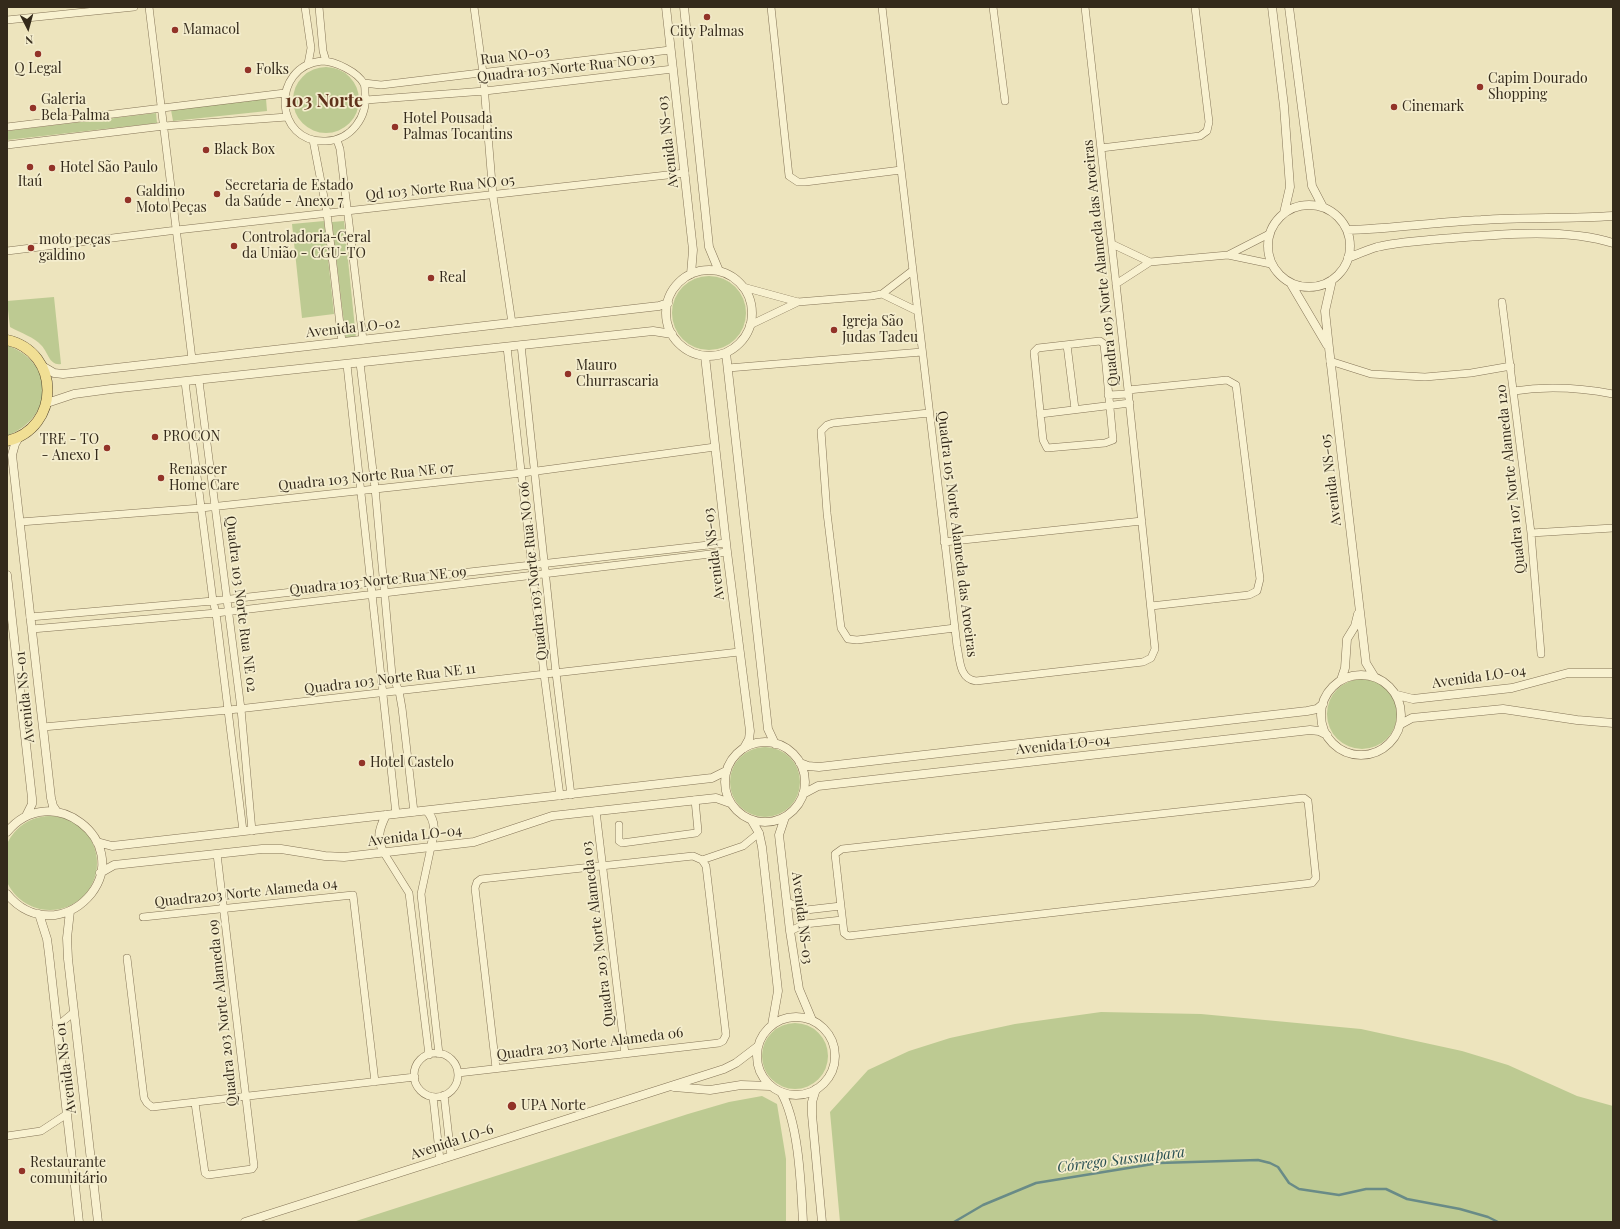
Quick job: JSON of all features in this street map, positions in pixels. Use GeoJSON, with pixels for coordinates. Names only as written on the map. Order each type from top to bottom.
{"type":"FeatureCollection","features":[{"type":"Feature","properties":{"kind":"main road"},"geometry":{"type":"LineString","coordinates":[[7,340],[28,350],[42,366],[48,384],[47,402],[37,422],[28,432],[7,441]]}},
{"type":"Feature","properties":{"kind":"street"},"geometry":{"type":"LineString","coordinates":[[7,20],[134,7]]}},
{"type":"Feature","properties":{"kind":"street"},"geometry":{"type":"LineString","coordinates":[[149,7],[192,359]]}},
{"type":"Feature","properties":{"kind":"street"},"geometry":{"type":"LineString","coordinates":[[305,7],[311,48],[308,64]]}},
{"type":"Feature","properties":{"kind":"street"},"geometry":{"type":"LineString","coordinates":[[319,7],[322,45],[326,61]]}},
{"type":"Feature","properties":{"kind":"street"},"geometry":{"type":"LineString","coordinates":[[474,7],[485,91],[493,196],[512,323]]}},
{"type":"Feature","properties":{"kind":"street","name":"Avenida NS-03"},"geometry":{"type":"LineString","coordinates":[[666,7],[693,250],[691,274]]}},
{"type":"Feature","properties":{"kind":"street","name":"Avenida NS-03"},"geometry":{"type":"LineString","coordinates":[[684,7],[709,247],[719,271]]}},
{"type":"Feature","properties":{"kind":"street"},"geometry":{"type":"LineString","coordinates":[[771,7],[789,176],[798,182],[805,182],[901,170]]}},
{"type":"Feature","properties":{"kind":"street","name":"Quadra 105 Norte Alameda das Aroeiras"},"geometry":{"type":"LineString","coordinates":[[882,7],[955,628],[962,671],[967,679],[976,681],[1147,661],[1151,658],[1155,649],[1129,392],[1085,7]]}},
{"type":"Feature","properties":{"kind":"street"},"geometry":{"type":"LineString","coordinates":[[993,7],[1005,101]]}},
{"type":"Feature","properties":{"kind":"street"},"geometry":{"type":"LineString","coordinates":[[1101,148],[1200,136],[1207,131],[1209,122],[1195,7]]}},
{"type":"Feature","properties":{"kind":"street"},"geometry":{"type":"LineString","coordinates":[[1272,7],[1284,106],[1290,187],[1284,213]]}},
{"type":"Feature","properties":{"kind":"street"},"geometry":{"type":"LineString","coordinates":[[1290,7],[1312,186],[1323,208]]}},
{"type":"Feature","properties":{"kind":"street","name":"Rua NO-03"},"geometry":{"type":"LineString","coordinates":[[364,83],[381,85],[670,50]]}},
{"type":"Feature","properties":{"kind":"street"},"geometry":{"type":"LineString","coordinates":[[326,61],[340,65],[352,71],[364,83],[366,100],[363,114],[357,125],[348,134],[337,140],[325,142],[313,140],[301,134],[291,124],[287,117],[284,103],[285,93],[292,78],[308,64],[326,61]]}},
{"type":"Feature","properties":{"kind":"street","name":"Quadra 103 Norte Rua NO 03"},"geometry":{"type":"LineString","coordinates":[[366,100],[485,91],[673,69]]}},
{"type":"Feature","properties":{"kind":"street"},"geometry":{"type":"LineString","coordinates":[[7,127],[285,93]]}},
{"type":"Feature","properties":{"kind":"street"},"geometry":{"type":"LineString","coordinates":[[7,145],[164,126],[287,117]]}},
{"type":"Feature","properties":{"kind":"street"},"geometry":{"type":"LineString","coordinates":[[313,140],[327,213],[342,342]]}},
{"type":"Feature","properties":{"kind":"street"},"geometry":{"type":"LineString","coordinates":[[337,140],[340,149],[348,210],[363,340]]}},
{"type":"Feature","properties":{"kind":"street","name":"Qd 103 Norte Rua NO 05"},"geometry":{"type":"LineString","coordinates":[[7,251],[348,210],[493,196],[685,173]]}},
{"type":"Feature","properties":{"kind":"street"},"geometry":{"type":"LineString","coordinates":[[1303,205],[1323,208],[1333,213],[1341,220],[1347,230],[1350,244],[1348,258],[1342,271],[1332,280],[1319,286],[1305,287],[1291,284],[1280,276],[1271,264],[1268,254],[1269,234],[1275,222],[1284,213],[1303,205]]}},
{"type":"Feature","properties":{"kind":"street"},"geometry":{"type":"LineString","coordinates":[[1347,230],[1385,229],[1482,220],[1613,216]]}},
{"type":"Feature","properties":{"kind":"street"},"geometry":{"type":"LineString","coordinates":[[1228,254],[1269,234]]}},
{"type":"Feature","properties":{"kind":"street"},"geometry":{"type":"LineString","coordinates":[[1348,258],[1368,250],[1394,244],[1479,236],[1565,234],[1598,238],[1613,243]]}},
{"type":"Feature","properties":{"kind":"street"},"geometry":{"type":"LineString","coordinates":[[1112,244],[1150,262]]}},
{"type":"Feature","properties":{"kind":"street"},"geometry":{"type":"LineString","coordinates":[[1116,284],[1150,262],[1228,254],[1271,264]]}},
{"type":"Feature","properties":{"kind":"street"},"geometry":{"type":"LineString","coordinates":[[704,270],[719,271],[732,277],[743,287],[750,298],[752,312],[750,326],[740,343],[726,353],[705,356],[687,350],[672,334],[668,317],[668,303],[671,293],[679,282],[691,274],[704,270]]}},
{"type":"Feature","properties":{"kind":"street"},"geometry":{"type":"LineString","coordinates":[[882,294],[912,271]]}},
{"type":"Feature","properties":{"kind":"street","name":"Avenida NS-05"},"geometry":{"type":"LineString","coordinates":[[1332,280],[1325,311],[1328,348],[1367,666],[1374,676]]}},
{"type":"Feature","properties":{"kind":"street"},"geometry":{"type":"LineString","coordinates":[[1291,284],[1328,348]]}},
{"type":"Feature","properties":{"kind":"street"},"geometry":{"type":"LineString","coordinates":[[743,287],[798,302],[882,294],[917,311]]}},
{"type":"Feature","properties":{"kind":"street"},"geometry":{"type":"LineString","coordinates":[[750,326],[798,302]]}},
{"type":"Feature","properties":{"kind":"street","name":"Quadra 107 Norte Alameda 120"},"geometry":{"type":"LineString","coordinates":[[1502,302],[1531,533],[1541,654]]}},
{"type":"Feature","properties":{"kind":"street","name":"Avenida LO-02"},"geometry":{"type":"LineString","coordinates":[[42,366],[59,374],[659,306],[668,303]]}},
{"type":"Feature","properties":{"kind":"street"},"geometry":{"type":"LineString","coordinates":[[47,402],[89,392],[653,331],[672,334]]}},
{"type":"Feature","properties":{"kind":"street"},"geometry":{"type":"LineString","coordinates":[[1103,342],[1108,396],[1114,436],[1111,442],[1047,448],[1043,440],[1034,352],[1038,348],[1103,342]]}},
{"type":"Feature","properties":{"kind":"street","name":"Quadra 103 Norte Rua NO 06"},"geometry":{"type":"LineString","coordinates":[[521,345],[556,673],[571,795]]}},
{"type":"Feature","properties":{"kind":"street"},"geometry":{"type":"LineString","coordinates":[[1067,345],[1075,409]]}},
{"type":"Feature","properties":{"kind":"street","name":"Quadra 103 Norte Rua NO 06"},"geometry":{"type":"LineString","coordinates":[[508,347],[544,674],[560,796]]}},
{"type":"Feature","properties":{"kind":"street"},"geometry":{"type":"LineString","coordinates":[[728,368],[922,352]]}},
{"type":"Feature","properties":{"kind":"street"},"geometry":{"type":"LineString","coordinates":[[726,353],[768,729],[775,744]]}},
{"type":"Feature","properties":{"kind":"street","name":"Avenida NS-03"},"geometry":{"type":"LineString","coordinates":[[705,356],[727,552],[750,731],[749,739],[744,748],[733,758],[726,771]]}},
{"type":"Feature","properties":{"kind":"street"},"geometry":{"type":"LineString","coordinates":[[1330,361],[1371,374],[1425,377],[1471,373],[1511,366]]}},
{"type":"Feature","properties":{"kind":"street"},"geometry":{"type":"LineString","coordinates":[[360,363],[392,675],[399,690],[414,812]]}},
{"type":"Feature","properties":{"kind":"street"},"geometry":{"type":"LineString","coordinates":[[347,365],[396,814]]}},
{"type":"Feature","properties":{"kind":"street"},"geometry":{"type":"LineString","coordinates":[[1108,396],[1228,380],[1236,385],[1260,579],[1257,591],[1249,595],[1151,606]]}},
{"type":"Feature","properties":{"kind":"street","name":"Quadra 103 Norte Rua NE 02"},"geometry":{"type":"LineString","coordinates":[[199,381],[241,709],[252,830]]}},
{"type":"Feature","properties":{"kind":"street","name":"Quadra 103 Norte Rua NE 02"},"geometry":{"type":"LineString","coordinates":[[186,382],[212,601],[216,613],[243,832]]}},
{"type":"Feature","properties":{"kind":"street"},"geometry":{"type":"LineString","coordinates":[[1514,391],[1533,388],[1568,389],[1613,394]]}},
{"type":"Feature","properties":{"kind":"street"},"geometry":{"type":"LineString","coordinates":[[1040,414],[1130,403]]}},
{"type":"Feature","properties":{"kind":"street"},"geometry":{"type":"LineString","coordinates":[[929,413],[827,424],[821,431],[827,513],[841,628],[848,639],[857,640],[955,628]]}},
{"type":"Feature","properties":{"kind":"street","name":"Avenida NS-01"},"geometry":{"type":"LineString","coordinates":[[19,437],[12,455],[51,798],[53,806],[57,812]]}},
{"type":"Feature","properties":{"kind":"street","name":"Quadra 103 Norte Rua NE 07"},"geometry":{"type":"LineString","coordinates":[[20,522],[201,508],[522,473],[715,447]]}},
{"type":"Feature","properties":{"kind":"street"},"geometry":{"type":"LineString","coordinates":[[944,542],[1142,521]]}},
{"type":"Feature","properties":{"kind":"street"},"geometry":{"type":"LineString","coordinates":[[1531,533],[1613,528]]}},
{"type":"Feature","properties":{"kind":"street","name":"Quadra 103 Norte Rua NE 09"},"geometry":{"type":"LineString","coordinates":[[30,617],[212,601],[726,543]]}},
{"type":"Feature","properties":{"kind":"street","name":"Quadra 103 Norte Rua NE 09"},"geometry":{"type":"LineString","coordinates":[[32,629],[216,613],[546,575],[727,552]]}},
{"type":"Feature","properties":{"kind":"street","name":"Avenida NS-01"},"geometry":{"type":"LineString","coordinates":[[7,575],[32,798],[32,804],[26,816]]}},
{"type":"Feature","properties":{"kind":"street","name":"Avenida NS-05"},"geometry":{"type":"LineString","coordinates":[[1327,735],[1322,721],[1323,704],[1331,688],[1341,680],[1345,668],[1347,639],[1355,626],[1359,608]]}},
{"type":"Feature","properties":{"kind":"street","name":"Quadra 103 Norte Rua NE 11"},"geometry":{"type":"LineString","coordinates":[[43,727],[241,709],[739,652]]}},
{"type":"Feature","properties":{"kind":"street","name":"Avenida LO-04"},"geometry":{"type":"LineString","coordinates":[[1397,695],[1413,699],[1512,688],[1568,673],[1613,673]]}},
{"type":"Feature","properties":{"kind":"street"},"geometry":{"type":"LineString","coordinates":[[1327,735],[1334,744],[1345,751],[1356,754],[1369,754],[1389,744],[1397,734],[1401,724],[1401,708],[1397,695],[1387,684],[1374,676],[1357,675],[1341,680]]}},
{"type":"Feature","properties":{"kind":"street","name":"Avenida LO-04"},"geometry":{"type":"LineString","coordinates":[[800,763],[819,767],[1284,714],[1314,710],[1323,704]]}},
{"type":"Feature","properties":{"kind":"street"},"geometry":{"type":"LineString","coordinates":[[1401,724],[1412,718],[1503,709],[1577,720],[1613,723]]}},
{"type":"Feature","properties":{"kind":"street","name":"Avenida LO-04"},"geometry":{"type":"LineString","coordinates":[[803,794],[818,786],[1302,731],[1316,730],[1327,735]]}},
{"type":"Feature","properties":{"kind":"street"},"geometry":{"type":"LineString","coordinates":[[744,748],[758,743],[775,744],[789,750],[800,763],[805,780],[803,794]]}},
{"type":"Feature","properties":{"kind":"street"},"geometry":{"type":"LineString","coordinates":[[726,771],[725,787],[730,803],[740,814],[752,820],[767,822],[785,817]]}},
{"type":"Feature","properties":{"kind":"street","name":"Avenida LO-04"},"geometry":{"type":"LineString","coordinates":[[97,842],[112,846],[571,795],[712,778],[726,771]]}},
{"type":"Feature","properties":{"kind":"street","name":"Avenida NS-03"},"geometry":{"type":"LineString","coordinates":[[757,1048],[758,1068],[763,1077],[770,1086],[782,1092],[797,1095],[816,1089],[830,1075],[834,1065],[835,1054],[829,1035],[821,1026],[812,1020],[800,994],[790,931],[779,835],[785,817],[796,808],[803,794]]}},
{"type":"Feature","properties":{"kind":"street","name":"Avenida LO-04"},"geometry":{"type":"LineString","coordinates":[[100,873],[114,865],[273,848],[330,857],[349,857],[474,842],[493,837],[543,818],[718,798],[730,803]]}},
{"type":"Feature","properties":{"kind":"street"},"geometry":{"type":"LineString","coordinates":[[1304,798],[1308,801],[1316,878],[1312,882],[848,936],[844,933],[842,920],[835,854],[842,849],[1304,798]]}},
{"type":"Feature","properties":{"kind":"street"},"geometry":{"type":"LineString","coordinates":[[619,825],[619,841],[622,843],[696,833],[699,826],[695,800]]}},
{"type":"Feature","properties":{"kind":"street"},"geometry":{"type":"LineString","coordinates":[[427,811],[432,818],[434,827],[421,894],[439,1054]]}},
{"type":"Feature","properties":{"kind":"street","name":"Quadra 203 Norte Alameda 03"},"geometry":{"type":"LineString","coordinates":[[596,811],[625,1054]]}},
{"type":"Feature","properties":{"kind":"street"},"geometry":{"type":"LineString","coordinates":[[7,832],[15,823],[26,816],[41,812],[57,812],[70,816],[83,823],[97,842],[101,856],[100,873],[97,884],[89,896],[70,910],[56,914],[39,914],[20,906],[7,894]]}},
{"type":"Feature","properties":{"kind":"street"},"geometry":{"type":"LineString","coordinates":[[386,815],[380,828],[378,838],[384,853],[408,893],[429,1055]]}},
{"type":"Feature","properties":{"kind":"street"},"geometry":{"type":"LineString","coordinates":[[752,820],[759,833],[778,991],[772,1025]]}},
{"type":"Feature","properties":{"kind":"street"},"geometry":{"type":"LineString","coordinates":[[496,1068],[476,884],[481,880],[693,856],[702,860],[743,846],[759,833]]}},
{"type":"Feature","properties":{"kind":"street","name":"Quadra 203 Norte Alameda 09"},"geometry":{"type":"LineString","coordinates":[[195,1103],[204,1170],[206,1174],[252,1169],[254,1166],[225,908],[217,854]]}},
{"type":"Feature","properties":{"kind":"street","name":"Quadra 203 Norte Alameda 06"},"geometry":{"type":"LineString","coordinates":[[458,1073],[719,1043],[725,1040],[726,1035],[706,866],[702,860]]}},
{"type":"Feature","properties":{"kind":"street","name":"Quadra203 Norte Alameda 04"},"geometry":{"type":"LineString","coordinates":[[143,917],[353,895],[375,1082]]}},
{"type":"Feature","properties":{"kind":"street"},"geometry":{"type":"LineString","coordinates":[[787,902],[806,910],[841,906]]}},
{"type":"Feature","properties":{"kind":"street","name":"Avenida NS-01"},"geometry":{"type":"LineString","coordinates":[[70,910],[67,938],[73,1013],[98,1222]]}},
{"type":"Feature","properties":{"kind":"street","name":"Avenida NS-01"},"geometry":{"type":"LineString","coordinates":[[39,914],[47,939],[79,1222]]}},
{"type":"Feature","properties":{"kind":"street"},"geometry":{"type":"LineString","coordinates":[[790,931],[805,924],[842,920]]}},
{"type":"Feature","properties":{"kind":"street"},"geometry":{"type":"LineString","coordinates":[[127,958],[144,1098],[148,1105],[159,1107],[415,1078]]}},
{"type":"Feature","properties":{"kind":"street"},"geometry":{"type":"LineString","coordinates":[[56,1027],[73,1013]]}},
{"type":"Feature","properties":{"kind":"street"},"geometry":{"type":"LineString","coordinates":[[757,1048],[762,1035],[772,1025],[791,1017],[800,1017],[812,1020]]}},
{"type":"Feature","properties":{"kind":"street","name":"Avenida LO-6"},"geometry":{"type":"LineString","coordinates":[[245,1222],[732,1066],[757,1048]]}},
{"type":"Feature","properties":{"kind":"street"},"geometry":{"type":"LineString","coordinates":[[439,1054],[452,1060],[458,1073],[455,1086],[444,1095],[434,1097],[420,1090],[415,1078],[418,1063],[429,1055],[439,1054]]}},
{"type":"Feature","properties":{"kind":"street"},"geometry":{"type":"LineString","coordinates":[[667,1087],[710,1090],[746,1084],[770,1086]]}},
{"type":"Feature","properties":{"kind":"street"},"geometry":{"type":"LineString","coordinates":[[816,1089],[812,1102],[812,1115],[822,1222]]}},
{"type":"Feature","properties":{"kind":"street"},"geometry":{"type":"LineString","coordinates":[[782,1092],[789,1107],[793,1124],[803,1222]]}},
{"type":"Feature","properties":{"kind":"street"},"geometry":{"type":"LineString","coordinates":[[444,1095],[451,1156]]}},
{"type":"Feature","properties":{"kind":"street"},"geometry":{"type":"LineString","coordinates":[[434,1097],[440,1160]]}},
{"type":"Feature","properties":{"kind":"street"},"geometry":{"type":"LineString","coordinates":[[7,1136],[41,1131],[67,1114]]}},
{"type":"Feature","properties":{"kind":"green space"},"geometry":{"type":"Polygon","coordinates":[[[326,67],[339,70],[349,77],[356,87],[359,100],[356,113],[349,123],[339,130],[326,133],[313,130],[303,123],[296,113],[293,100],[296,87],[303,77],[313,70],[326,67]]]}},
{"type":"Feature","properties":{"kind":"green space"},"geometry":{"type":"Polygon","coordinates":[[[266,99],[267,111],[173,121],[171,110],[266,99]]]}},
{"type":"Feature","properties":{"kind":"green space"},"geometry":{"type":"Polygon","coordinates":[[[156,113],[157,123],[7,140],[7,131],[156,113]]]}},
{"type":"Feature","properties":{"kind":"green space"},"geometry":{"type":"Polygon","coordinates":[[[324,221],[334,314],[302,318],[292,224],[324,221]]]}},
{"type":"Feature","properties":{"kind":"green space"},"geometry":{"type":"Polygon","coordinates":[[[344,221],[356,338],[346,340],[332,222],[344,221]]]}},
{"type":"Feature","properties":{"kind":"green space"},"geometry":{"type":"Polygon","coordinates":[[[709,276],[723,279],[735,287],[743,299],[746,313],[743,327],[735,339],[723,347],[709,350],[695,347],[683,339],[675,327],[672,313],[675,299],[683,287],[695,279],[709,276]]]}},
{"type":"Feature","properties":{"kind":"green space"},"geometry":{"type":"Polygon","coordinates":[[[54,297],[61,364],[54,363],[42,346],[35,340],[10,327],[7,301],[54,297]]]}},
{"type":"Feature","properties":{"kind":"green space"},"geometry":{"type":"Polygon","coordinates":[[[7,345],[23,354],[34,364],[41,377],[43,390],[41,403],[34,416],[23,427],[7,436],[7,345]]]}},
{"type":"Feature","properties":{"kind":"green space"},"geometry":{"type":"Polygon","coordinates":[[[1362,679],[1375,682],[1387,689],[1394,701],[1397,714],[1394,727],[1387,739],[1375,746],[1362,749],[1349,746],[1337,739],[1330,727],[1327,714],[1330,701],[1337,689],[1349,682],[1362,679]]]}},
{"type":"Feature","properties":{"kind":"green space"},"geometry":{"type":"Polygon","coordinates":[[[765,747],[778,750],[790,757],[797,769],[800,782],[797,795],[790,807],[778,814],[765,817],[752,814],[740,807],[733,795],[730,782],[733,769],[740,757],[752,750],[765,747]]]}},
{"type":"Feature","properties":{"kind":"green space"},"geometry":{"type":"Polygon","coordinates":[[[50,816],[68,820],[83,830],[93,845],[97,863],[93,881],[83,896],[68,906],[50,910],[32,906],[17,896],[7,881],[3,863],[7,845],[17,830],[32,820],[50,816]]]}},
{"type":"Feature","properties":{"kind":"green space"},"geometry":{"type":"Polygon","coordinates":[[[1101,1012],[1201,1014],[1361,1029],[1462,1051],[1508,1065],[1577,1096],[1613,1106],[1613,1222],[840,1222],[830,1112],[868,1070],[909,1051],[950,1038],[1015,1024],[1101,1012]]]}},
{"type":"Feature","properties":{"kind":"green space"},"geometry":{"type":"Polygon","coordinates":[[[795,1023],[808,1026],[818,1033],[825,1043],[828,1056],[825,1069],[818,1079],[808,1086],[795,1089],[782,1086],[772,1079],[765,1069],[762,1056],[765,1043],[772,1033],[782,1026],[795,1023]]]}},
{"type":"Feature","properties":{"kind":"green space"},"geometry":{"type":"Polygon","coordinates":[[[762,1096],[777,1104],[786,1159],[786,1222],[353,1222],[688,1114],[729,1102],[762,1096]]]}},
{"type":"Feature","properties":{"kind":"waterway","name":"Córrego Sussuapara"},"geometry":{"type":"LineString","coordinates":[[954,1222],[983,1205],[1036,1183],[1159,1163],[1258,1160],[1278,1167],[1289,1183],[1299,1189],[1339,1195],[1366,1189],[1386,1189],[1407,1199],[1460,1209],[1488,1217],[1498,1222]]}},
{"type":"Feature","properties":{"kind":"place","name":"City Palmas"},"geometry":{"type":"Point","coordinates":[707,17]}},
{"type":"Feature","properties":{"kind":"place","name":"Mamacol"},"geometry":{"type":"Point","coordinates":[175,30]}},
{"type":"Feature","properties":{"kind":"place","name":"Q Legal"},"geometry":{"type":"Point","coordinates":[38,54]}},
{"type":"Feature","properties":{"kind":"place","name":"Folks"},"geometry":{"type":"Point","coordinates":[248,70]}},
{"type":"Feature","properties":{"kind":"place","name":"Capim Dourado Shopping"},"geometry":{"type":"Point","coordinates":[1480,87]}},
{"type":"Feature","properties":{"kind":"place","name":"Cinemark"},"geometry":{"type":"Point","coordinates":[1394,107]}},
{"type":"Feature","properties":{"kind":"place","name":"Galeria Bela Palma"},"geometry":{"type":"Point","coordinates":[33,108]}},
{"type":"Feature","properties":{"kind":"place","name":"Hotel Pousada Palmas Tocantins"},"geometry":{"type":"Point","coordinates":[395,127]}},
{"type":"Feature","properties":{"kind":"place","name":"Black Box"},"geometry":{"type":"Point","coordinates":[206,150]}},
{"type":"Feature","properties":{"kind":"place","name":"Itaú"},"geometry":{"type":"Point","coordinates":[30,167]}},
{"type":"Feature","properties":{"kind":"place","name":"Hotel São Paulo"},"geometry":{"type":"Point","coordinates":[52,168]}},
{"type":"Feature","properties":{"kind":"place","name":"Secretaria de Estado da Saúde - Anexo 7"},"geometry":{"type":"Point","coordinates":[217,194]}},
{"type":"Feature","properties":{"kind":"place","name":"Galdino Moto Peças"},"geometry":{"type":"Point","coordinates":[128,200]}},
{"type":"Feature","properties":{"kind":"place","name":"Controladoria-Geral da União - CGU-TO"},"geometry":{"type":"Point","coordinates":[234,246]}},
{"type":"Feature","properties":{"kind":"place","name":"moto peças galdino"},"geometry":{"type":"Point","coordinates":[31,248]}},
{"type":"Feature","properties":{"kind":"place","name":"Real"},"geometry":{"type":"Point","coordinates":[431,278]}},
{"type":"Feature","properties":{"kind":"place","name":"Igreja São Judas Tadeu"},"geometry":{"type":"Point","coordinates":[834,330]}},
{"type":"Feature","properties":{"kind":"place","name":"Mauro Churrascaria"},"geometry":{"type":"Point","coordinates":[568,374]}},
{"type":"Feature","properties":{"kind":"place","name":"PROCON"},"geometry":{"type":"Point","coordinates":[155,437]}},
{"type":"Feature","properties":{"kind":"place","name":"TRE - TO - Anexo I"},"geometry":{"type":"Point","coordinates":[107,448]}},
{"type":"Feature","properties":{"kind":"place","name":"Renascer Home Care"},"geometry":{"type":"Point","coordinates":[161,478]}},
{"type":"Feature","properties":{"kind":"place","name":"Hotel Castelo"},"geometry":{"type":"Point","coordinates":[362,763]}},
{"type":"Feature","properties":{"kind":"place","name":"UPA Norte"},"geometry":{"type":"Point","coordinates":[512,1106]}},
{"type":"Feature","properties":{"kind":"place","name":"Restaurante comunitário"},"geometry":{"type":"Point","coordinates":[22,1171]}},
{"type":"Feature","properties":{"kind":"district","name":"103 Norte"},"geometry":{"type":"Point","coordinates":[324,101]}}]}
